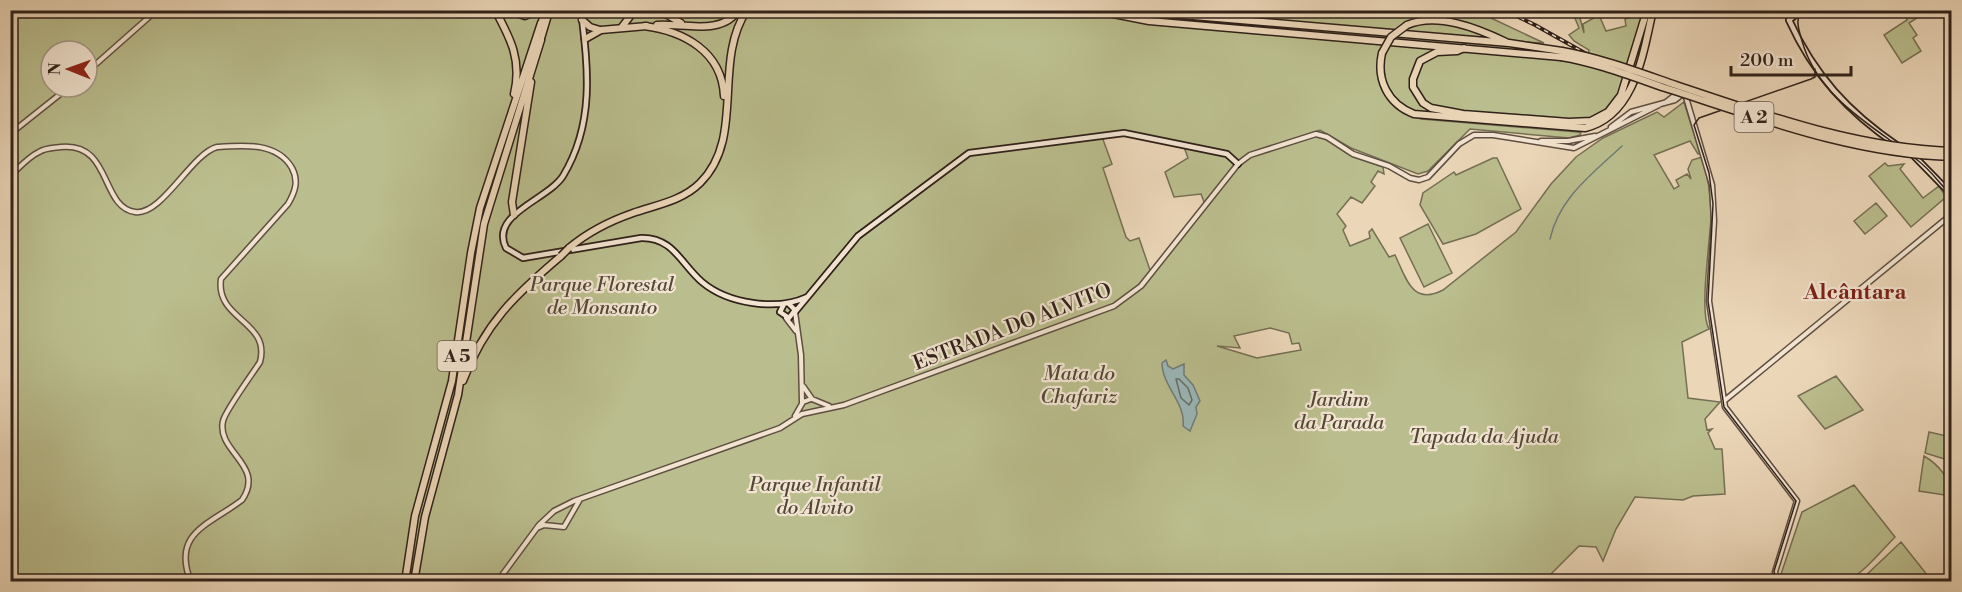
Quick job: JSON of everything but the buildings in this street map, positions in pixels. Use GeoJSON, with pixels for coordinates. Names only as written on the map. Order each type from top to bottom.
{"type":"FeatureCollection","features":[{"type":"Feature","properties":{"kind":"highway"},"geometry":{"type":"LineString","coordinates":[[508,10],[525,16],[538,10]]}},
{"type":"Feature","properties":{"kind":"highway"},"geometry":{"type":"LineString","coordinates":[[541,23],[545,10]]}},
{"type":"Feature","properties":{"kind":"highway"},"geometry":{"type":"LineString","coordinates":[[514,215],[512,202],[521,135],[541,40],[550,10]]}},
{"type":"Feature","properties":{"kind":"highway"},"geometry":{"type":"LineString","coordinates":[[621,28],[635,10]]}},
{"type":"Feature","properties":{"kind":"highway"},"geometry":{"type":"LineString","coordinates":[[659,10],[672,20],[688,25]]}},
{"type":"Feature","properties":{"kind":"highway"},"geometry":{"type":"LineString","coordinates":[[582,20],[590,27],[601,30],[644,26],[720,25],[732,19],[738,10]]}},
{"type":"Feature","properties":{"kind":"highway"},"geometry":{"type":"LineString","coordinates":[[458,395],[474,352],[490,325],[511,301],[569,248],[615,220],[687,193],[705,177],[716,160],[724,134],[731,48],[737,27],[747,10]]}},
{"type":"Feature","properties":{"kind":"highway","name":"A 2"},"geometry":{"type":"LineString","coordinates":[[1093,10],[1149,21],[1561,54],[1794,131],[1882,151],[1952,157]]}},
{"type":"Feature","properties":{"kind":"highway","name":"A 2"},"geometry":{"type":"LineString","coordinates":[[1123,10],[1509,44],[1609,62],[1796,125],[1882,145],[1952,151]]}},
{"type":"Feature","properties":{"kind":"highway"},"geometry":{"type":"LineString","coordinates":[[1465,48],[1457,51],[1437,52],[1420,61],[1413,79],[1413,87],[1423,103],[1431,108],[1463,114],[1569,122],[1591,121],[1608,112],[1621,95],[1647,10]]}},
{"type":"Feature","properties":{"kind":"highway"},"geometry":{"type":"LineString","coordinates":[[1509,44],[1449,22],[1426,20],[1407,26],[1391,37],[1382,53],[1380,69],[1384,87],[1400,107],[1414,114],[1585,128],[1606,120],[1627,98],[1653,10]]}},
{"type":"Feature","properties":{"kind":"highway"},"geometry":{"type":"LineString","coordinates":[[496,12],[512,41],[518,63],[516,87],[508,119]]}},
{"type":"Feature","properties":{"kind":"highway","name":"A 5"},"geometry":{"type":"LineString","coordinates":[[405,582],[415,516],[454,372],[476,229],[508,119],[541,23]]}},
{"type":"Feature","properties":{"kind":"highway"},"geometry":{"type":"LineString","coordinates":[[644,26],[669,30],[690,39],[704,50],[716,67],[722,83],[724,110],[716,160]]}},
{"type":"Feature","properties":{"kind":"highway"},"geometry":{"type":"LineString","coordinates":[[585,39],[601,30]]}},
{"type":"Feature","properties":{"kind":"highway","name":"A 5"},"geometry":{"type":"LineString","coordinates":[[414,582],[425,517],[458,395],[484,224],[541,40]]}},
{"type":"Feature","properties":{"kind":"main road"},"geometry":{"type":"LineString","coordinates":[[581,10],[588,93],[583,125],[561,178],[553,188],[514,215],[505,225],[502,238],[506,248],[518,257],[536,257],[641,238],[654,239],[669,245],[700,280],[711,288],[764,304],[783,316],[791,317],[865,229],[962,156],[982,150],[1097,134],[1130,134],[1227,154],[1238,164]]}},
{"type":"Feature","properties":{"kind":"main road"},"geometry":{"type":"LineString","coordinates":[[1802,11],[1788,20],[1824,80],[1851,111],[1918,159],[1952,195]]}},
{"type":"Feature","properties":{"kind":"main road"},"geometry":{"type":"LineString","coordinates":[[764,304],[786,303],[807,297]]}},
{"type":"Feature","properties":{"kind":"main road"},"geometry":{"type":"LineString","coordinates":[[786,303],[794,306],[795,312]]}},
{"type":"Feature","properties":{"kind":"main road"},"geometry":{"type":"LineString","coordinates":[[783,316],[780,308],[786,303]]}},
{"type":"Feature","properties":{"kind":"street"},"geometry":{"type":"LineString","coordinates":[[99,61],[157,10]]}},
{"type":"Feature","properties":{"kind":"street"},"geometry":{"type":"LineString","coordinates":[[1534,141],[1574,148],[1586,144],[1596,136],[1665,102],[1675,100],[1685,93],[1711,181],[1714,213],[1709,301],[1724,405],[1797,501],[1775,572],[1777,580]]}},
{"type":"Feature","properties":{"kind":"street"},"geometry":{"type":"LineString","coordinates":[[10,134],[54,99]]}},
{"type":"Feature","properties":{"kind":"street","name":"ESTRADA DO ALVITO"},"geometry":{"type":"LineString","coordinates":[[497,582],[535,529],[553,512],[581,498],[780,428],[793,418],[829,406],[855,401],[1114,306],[1141,286],[1238,164],[1250,155],[1307,135],[1319,135],[1353,154],[1419,180],[1428,177],[1466,138],[1483,134],[1534,141]]}},
{"type":"Feature","properties":{"kind":"street"},"geometry":{"type":"LineString","coordinates":[[1534,141],[1568,141],[1596,136]]}},
{"type":"Feature","properties":{"kind":"street"},"geometry":{"type":"LineString","coordinates":[[10,176],[41,150],[65,147],[81,149],[98,164],[118,202],[124,208],[136,212],[145,210],[162,198],[191,168],[217,147],[271,149],[279,153],[294,172],[294,193],[288,204],[221,279],[225,304],[255,332],[262,343],[262,353],[260,362],[222,423],[227,442],[248,472],[247,493],[243,500],[199,530],[185,547],[184,562],[191,582]]}},
{"type":"Feature","properties":{"kind":"street"},"geometry":{"type":"LineString","coordinates":[[1724,405],[1952,214]]}},
{"type":"Feature","properties":{"kind":"street"},"geometry":{"type":"LineString","coordinates":[[795,312],[802,383],[801,404],[807,414]]}},
{"type":"Feature","properties":{"kind":"street"},"geometry":{"type":"LineString","coordinates":[[783,316],[798,334]]}},
{"type":"Feature","properties":{"kind":"street"},"geometry":{"type":"LineString","coordinates":[[802,383],[813,400],[815,411]]}},
{"type":"Feature","properties":{"kind":"street"},"geometry":{"type":"LineString","coordinates":[[801,404],[806,399],[829,406]]}},
{"type":"Feature","properties":{"kind":"street","name":"ESTRADA DO ALVITO"},"geometry":{"type":"LineString","coordinates":[[793,418],[801,404]]}},
{"type":"Feature","properties":{"kind":"street"},"geometry":{"type":"LineString","coordinates":[[535,529],[544,525],[564,526],[574,506],[581,498]]}},
{"type":"Feature","properties":{"kind":"street"},"geometry":{"type":"LineString","coordinates":[[559,509],[566,512],[569,518]]}},
{"type":"Feature","properties":{"kind":"street"},"geometry":{"type":"LineString","coordinates":[[553,512],[550,521],[555,526]]}},
{"type":"Feature","properties":{"kind":"green space","name":"Parque Florestal de Monsanto"},"geometry":{"type":"Polygon","coordinates":[[[1464,10],[1491,18],[1544,43],[1522,42],[1588,54],[1589,50],[1569,35],[1579,28],[1572,11],[1578,11],[1584,33],[1583,24],[1599,15],[1606,31],[1626,26],[1625,19],[1641,14],[1641,19],[1649,16],[1623,97],[1585,125],[1401,112],[1421,119],[1577,132],[1581,133],[1580,135],[1569,138],[1470,129],[1428,171],[1418,174],[1351,148],[1320,130],[1284,142],[1283,146],[1315,136],[1325,139],[1353,157],[1383,167],[1384,174],[1378,171],[1371,182],[1375,186],[1362,203],[1351,197],[1337,214],[1346,226],[1343,230],[1350,246],[1370,238],[1369,232],[1372,229],[1389,257],[1395,255],[1412,287],[1424,295],[1443,290],[1516,232],[1551,184],[1576,157],[1603,138],[1657,112],[1664,117],[1684,102],[1700,153],[1698,154],[1690,141],[1654,155],[1674,189],[1679,186],[1676,180],[1687,174],[1691,179],[1688,169],[1692,160],[1702,157],[1706,172],[1711,209],[1705,293],[1706,320],[1709,329],[1682,342],[1688,398],[1720,402],[1705,419],[1707,430],[1712,429],[1708,433],[1715,449],[1722,449],[1725,494],[1693,496],[1683,500],[1635,497],[1616,529],[1603,561],[1596,547],[1579,546],[1544,581],[11,581],[10,11],[1464,10]],[[1101,134],[1112,164],[1103,168],[1126,237],[1130,241],[1139,238],[1151,273],[1206,207],[1201,194],[1174,197],[1165,172],[1188,158],[1184,147],[1125,134],[1101,134]],[[1270,328],[1234,336],[1240,348],[1217,346],[1257,358],[1301,350],[1299,343],[1292,344],[1289,333],[1270,328]]]}},
{"type":"Feature","properties":{"kind":"green space"},"geometry":{"type":"Polygon","coordinates":[[[1928,11],[1909,23],[1917,35],[1913,38],[1921,51],[1902,63],[1884,35],[1907,20],[1904,13],[1928,11]]]}},
{"type":"Feature","properties":{"kind":"green space"},"geometry":{"type":"Polygon","coordinates":[[[1497,158],[1521,209],[1476,234],[1443,244],[1420,205],[1423,193],[1454,172],[1456,175],[1497,158]]]}},
{"type":"Feature","properties":{"kind":"green space"},"geometry":{"type":"Polygon","coordinates":[[[1885,163],[1888,166],[1904,164],[1900,169],[1923,198],[1939,186],[1946,197],[1911,227],[1869,176],[1885,163]]]}},
{"type":"Feature","properties":{"kind":"green space"},"geometry":{"type":"Polygon","coordinates":[[[1876,203],[1887,216],[1865,234],[1854,221],[1876,203]]]}},
{"type":"Feature","properties":{"kind":"green space"},"geometry":{"type":"Polygon","coordinates":[[[1428,224],[1452,273],[1424,287],[1400,238],[1428,224]]]}},
{"type":"Feature","properties":{"kind":"green space"},"geometry":{"type":"Polygon","coordinates":[[[1836,376],[1863,410],[1825,429],[1798,396],[1836,376]]]}},
{"type":"Feature","properties":{"kind":"green space"},"geometry":{"type":"Polygon","coordinates":[[[1929,432],[1951,437],[1951,461],[1925,453],[1929,432]]]}},
{"type":"Feature","properties":{"kind":"green space"},"geometry":{"type":"Polygon","coordinates":[[[1924,456],[1934,463],[1947,478],[1951,496],[1919,491],[1924,456]]]}},
{"type":"Feature","properties":{"kind":"green space"},"geometry":{"type":"Polygon","coordinates":[[[1854,485],[1895,537],[1865,568],[1846,581],[1812,583],[1780,577],[1802,512],[1854,485]]]}},
{"type":"Feature","properties":{"kind":"green space"},"geometry":{"type":"Polygon","coordinates":[[[1901,542],[1932,581],[1864,581],[1862,579],[1901,542]]]}},
{"type":"Feature","properties":{"kind":"water"},"geometry":{"type":"Polygon","coordinates":[[[1166,360],[1168,366],[1173,369],[1184,364],[1184,375],[1193,385],[1200,401],[1196,407],[1197,414],[1190,431],[1183,426],[1181,410],[1163,371],[1162,363],[1166,360]]]}},
{"type":"Feature","properties":{"kind":"waterway"},"geometry":{"type":"LineString","coordinates":[[1550,239],[1554,224],[1569,199],[1588,177],[1622,146]]}},
{"type":"Feature","properties":{"kind":"tram line"},"geometry":{"type":"LineString","coordinates":[[1801,10],[1798,22],[1802,41],[1821,79],[1849,109],[1921,163],[1952,196]]}},
{"type":"Feature","properties":{"kind":"tram line"},"geometry":{"type":"LineString","coordinates":[[1776,582],[1774,571],[1796,501],[1724,407],[1708,301],[1713,204],[1709,173],[1694,125],[1699,118],[1811,79],[1815,77],[1815,69]]}},
{"type":"Feature","properties":{"kind":"railway"},"geometry":{"type":"LineString","coordinates":[[1504,10],[1608,66],[1795,129],[1882,149],[1952,155]]}},
{"type":"Feature","properties":{"kind":"district","name":"Alcântara"},"geometry":{"type":"Point","coordinates":[1855,291]}},
{"type":"Feature","properties":{"kind":"park label","name":"Mata do Chafariz"},"geometry":{"type":"Point","coordinates":[1079,384]}},
{"type":"Feature","properties":{"kind":"park label","name":"Jardim da Parada"},"geometry":{"type":"Point","coordinates":[1339,410]}},
{"type":"Feature","properties":{"kind":"park label","name":"Tapada da Ajuda"},"geometry":{"type":"Point","coordinates":[1484,436]}},
{"type":"Feature","properties":{"kind":"park label","name":"Parque Infantil do Alvito"},"geometry":{"type":"Point","coordinates":[815,496]}}]}
